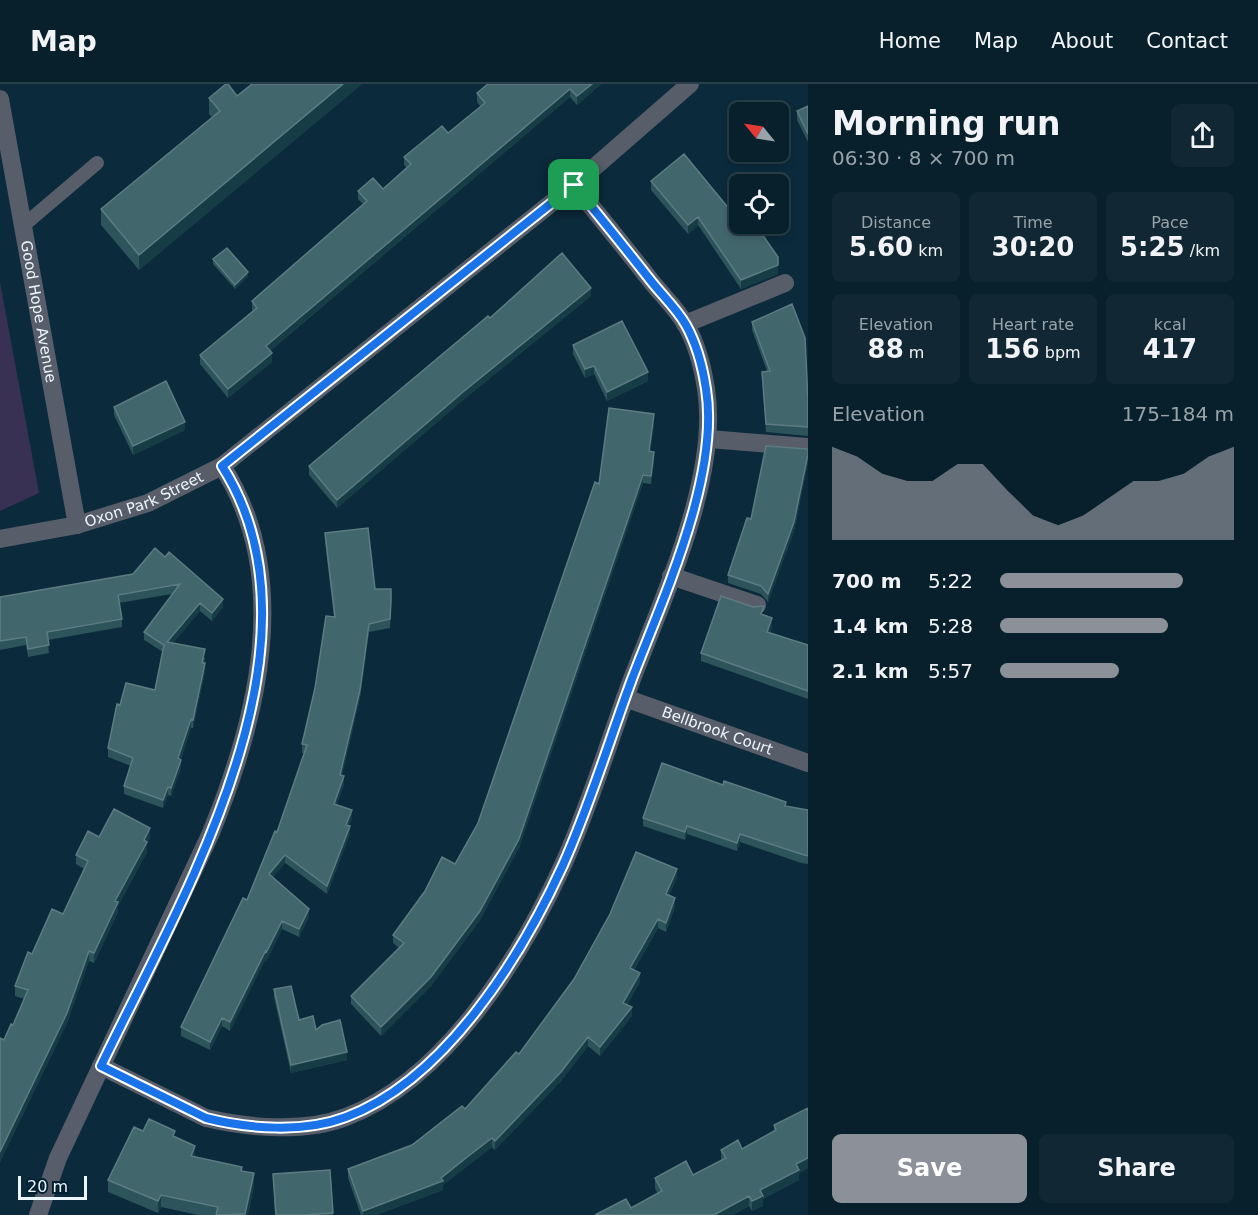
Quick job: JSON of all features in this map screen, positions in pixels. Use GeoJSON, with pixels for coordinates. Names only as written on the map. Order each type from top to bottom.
{"type":"FeatureCollection","features":[{"type":"Feature","properties":{"kind":"street","name":"Oxon Park Street"},"geometry":{"type":"LineString","coordinates":[[0,539],[77,525],[148,503],[222,466],[574,185],[690,84]]}},
{"type":"Feature","properties":{"kind":"street","name":"Good Hope Avenue"},"geometry":{"type":"LineString","coordinates":[[0,99],[77,525]]}},
{"type":"Feature","properties":{"kind":"street"},"geometry":{"type":"LineString","coordinates":[[101,1066],[206,1118],[249,1125],[318,1124],[345,1118],[375,1104],[400,1087],[453,1039],[482,1006],[515,954],[563,865],[671,576],[705,469],[709,438],[706,389],[685,324],[574,185]]}},
{"type":"Feature","properties":{"kind":"street"},"geometry":{"type":"LineString","coordinates":[[685,324],[785,283]]}},
{"type":"Feature","properties":{"kind":"street"},"geometry":{"type":"LineString","coordinates":[[709,438],[808,447]]}},
{"type":"Feature","properties":{"kind":"street"},"geometry":{"type":"LineString","coordinates":[[38,1215],[58,1158],[215,824],[240,752],[254,690],[264,624],[260,567],[238,491],[222,466]]}},
{"type":"Feature","properties":{"kind":"street"},"geometry":{"type":"LineString","coordinates":[[671,576],[758,605]]}},
{"type":"Feature","properties":{"kind":"street","name":"Bellbrook Court"},"geometry":{"type":"LineString","coordinates":[[625,698],[808,763]]}},
{"type":"Feature","properties":{"kind":"lane"},"geometry":{"type":"LineString","coordinates":[[24,225],[97,163]]}},
{"type":"Feature","properties":{"kind":"shaded area"},"geometry":{"type":"Polygon","coordinates":[[[0,282],[39,493],[0,511],[0,282]]]}},
{"type":"Feature","properties":{"kind":"building"},"geometry":{"type":"Polygon","coordinates":[[[226,84],[237,96],[252,84],[343,84],[139,255],[101,209],[220,111],[209,98],[226,84]]]}},
{"type":"Feature","properties":{"kind":"building"},"geometry":{"type":"Polygon","coordinates":[[[488,84],[592,84],[577,96],[570,89],[266,346],[272,353],[228,389],[200,355],[257,308],[252,301],[367,201],[358,191],[373,178],[383,189],[411,164],[404,157],[442,126],[448,133],[485,103],[477,93],[488,84]]]}},
{"type":"Feature","properties":{"kind":"building"},"geometry":{"type":"Polygon","coordinates":[[[808,106],[808,134],[797,111],[808,106]]]}},
{"type":"Feature","properties":{"kind":"building"},"geometry":{"type":"Polygon","coordinates":[[[684,154],[729,209],[729,234],[762,234],[778,257],[778,265],[741,280],[698,217],[688,225],[651,181],[684,154]]]}},
{"type":"Feature","properties":{"kind":"building"},"geometry":{"type":"Polygon","coordinates":[[[227,248],[248,272],[235,285],[213,259],[227,248]]]}},
{"type":"Feature","properties":{"kind":"building"},"geometry":{"type":"Polygon","coordinates":[[[562,253],[591,288],[463,392],[337,500],[309,466],[488,316],[490,318],[562,253]]]}},
{"type":"Feature","properties":{"kind":"building"},"geometry":{"type":"Polygon","coordinates":[[[792,304],[805,338],[808,427],[766,424],[762,372],[770,371],[752,322],[792,304]]]}},
{"type":"Feature","properties":{"kind":"building"},"geometry":{"type":"Polygon","coordinates":[[[622,321],[648,372],[607,392],[594,366],[585,369],[573,345],[622,321]]]}},
{"type":"Feature","properties":{"kind":"building"},"geometry":{"type":"Polygon","coordinates":[[[166,381],[185,422],[133,446],[114,407],[166,381]]]}},
{"type":"Feature","properties":{"kind":"building"},"geometry":{"type":"Polygon","coordinates":[[[609,408],[654,414],[649,451],[654,452],[651,476],[643,475],[519,839],[480,911],[431,977],[381,1027],[351,996],[404,943],[393,935],[425,891],[442,857],[455,864],[478,823],[595,482],[599,484],[609,408]]]}},
{"type":"Feature","properties":{"kind":"building"},"geometry":{"type":"Polygon","coordinates":[[[766,446],[808,449],[794,522],[768,594],[761,586],[728,575],[747,518],[751,519],[766,446]]]}},
{"type":"Feature","properties":{"kind":"building"},"geometry":{"type":"Polygon","coordinates":[[[368,528],[375,589],[391,589],[390,619],[369,624],[360,690],[340,775],[344,776],[334,804],[352,810],[346,825],[350,826],[327,886],[285,855],[269,874],[309,909],[299,929],[282,921],[230,1022],[222,1018],[210,1042],[181,1027],[243,898],[247,900],[275,831],[277,832],[307,745],[302,744],[315,688],[326,616],[335,617],[325,533],[368,528]]]}},
{"type":"Feature","properties":{"kind":"building"},"geometry":{"type":"Polygon","coordinates":[[[155,548],[165,557],[169,552],[223,599],[212,613],[200,603],[167,642],[205,649],[202,663],[205,663],[193,720],[191,719],[178,758],[181,760],[171,788],[168,787],[163,800],[124,786],[133,758],[108,748],[117,704],[120,705],[126,683],[155,690],[164,645],[144,632],[180,584],[118,595],[122,619],[47,632],[49,645],[28,649],[26,637],[0,641],[0,597],[133,574],[155,548]]]}},
{"type":"Feature","properties":{"kind":"building"},"geometry":{"type":"Polygon","coordinates":[[[721,596],[753,607],[764,606],[761,614],[772,618],[767,632],[808,645],[808,691],[701,653],[721,596]]]}},
{"type":"Feature","properties":{"kind":"building"},"geometry":{"type":"Polygon","coordinates":[[[662,763],[723,785],[724,781],[786,802],[785,806],[808,810],[808,856],[740,834],[737,843],[687,826],[685,832],[643,818],[662,763]]]}},
{"type":"Feature","properties":{"kind":"building"},"geometry":{"type":"Polygon","coordinates":[[[114,809],[150,828],[144,840],[147,842],[115,901],[118,902],[94,953],[89,951],[67,1013],[0,1152],[0,1038],[4,1040],[11,1024],[13,1025],[28,990],[15,986],[28,952],[32,954],[52,909],[63,914],[88,861],[76,855],[88,831],[99,837],[114,809]]]}},
{"type":"Feature","properties":{"kind":"building"},"geometry":{"type":"Polygon","coordinates":[[[636,852],[677,869],[666,894],[675,898],[666,923],[658,919],[630,968],[640,973],[623,1003],[632,1007],[600,1047],[588,1037],[561,1072],[495,1141],[492,1138],[441,1178],[443,1181],[363,1211],[348,1169],[412,1145],[462,1106],[465,1109],[516,1052],[519,1054],[574,979],[610,914],[636,852]]]}},
{"type":"Feature","properties":{"kind":"building"},"geometry":{"type":"Polygon","coordinates":[[[291,986],[299,1020],[313,1016],[316,1030],[322,1025],[340,1020],[347,1052],[291,1065],[274,989],[291,986]]]}},
{"type":"Feature","properties":{"kind":"building"},"geometry":{"type":"Polygon","coordinates":[[[808,1108],[808,1158],[796,1164],[799,1170],[760,1190],[763,1196],[752,1201],[749,1196],[714,1215],[595,1215],[626,1199],[631,1208],[662,1191],[655,1178],[686,1161],[693,1175],[726,1158],[721,1150],[738,1140],[742,1149],[776,1130],[774,1125],[808,1108]]]}},
{"type":"Feature","properties":{"kind":"building"},"geometry":{"type":"Polygon","coordinates":[[[149,1119],[175,1131],[173,1136],[195,1146],[191,1156],[242,1167],[241,1171],[254,1173],[245,1214],[216,1215],[218,1207],[161,1195],[158,1201],[108,1180],[134,1127],[143,1131],[149,1119]]]}},
{"type":"Feature","properties":{"kind":"building"},"geometry":{"type":"Polygon","coordinates":[[[330,1170],[333,1213],[276,1215],[273,1174],[330,1170]]]}},
{"type":"Feature","properties":{"kind":"route"},"geometry":{"type":"LineString","coordinates":[[574,185],[685,324],[695,347],[706,389],[709,438],[705,469],[671,576],[563,865],[515,954],[482,1006],[453,1039],[400,1087],[375,1104],[345,1118],[318,1124],[274,1127],[206,1118],[101,1066],[210,835],[228,791],[243,742],[254,690],[264,624],[260,567],[238,491],[222,466],[574,185]]}}]}
